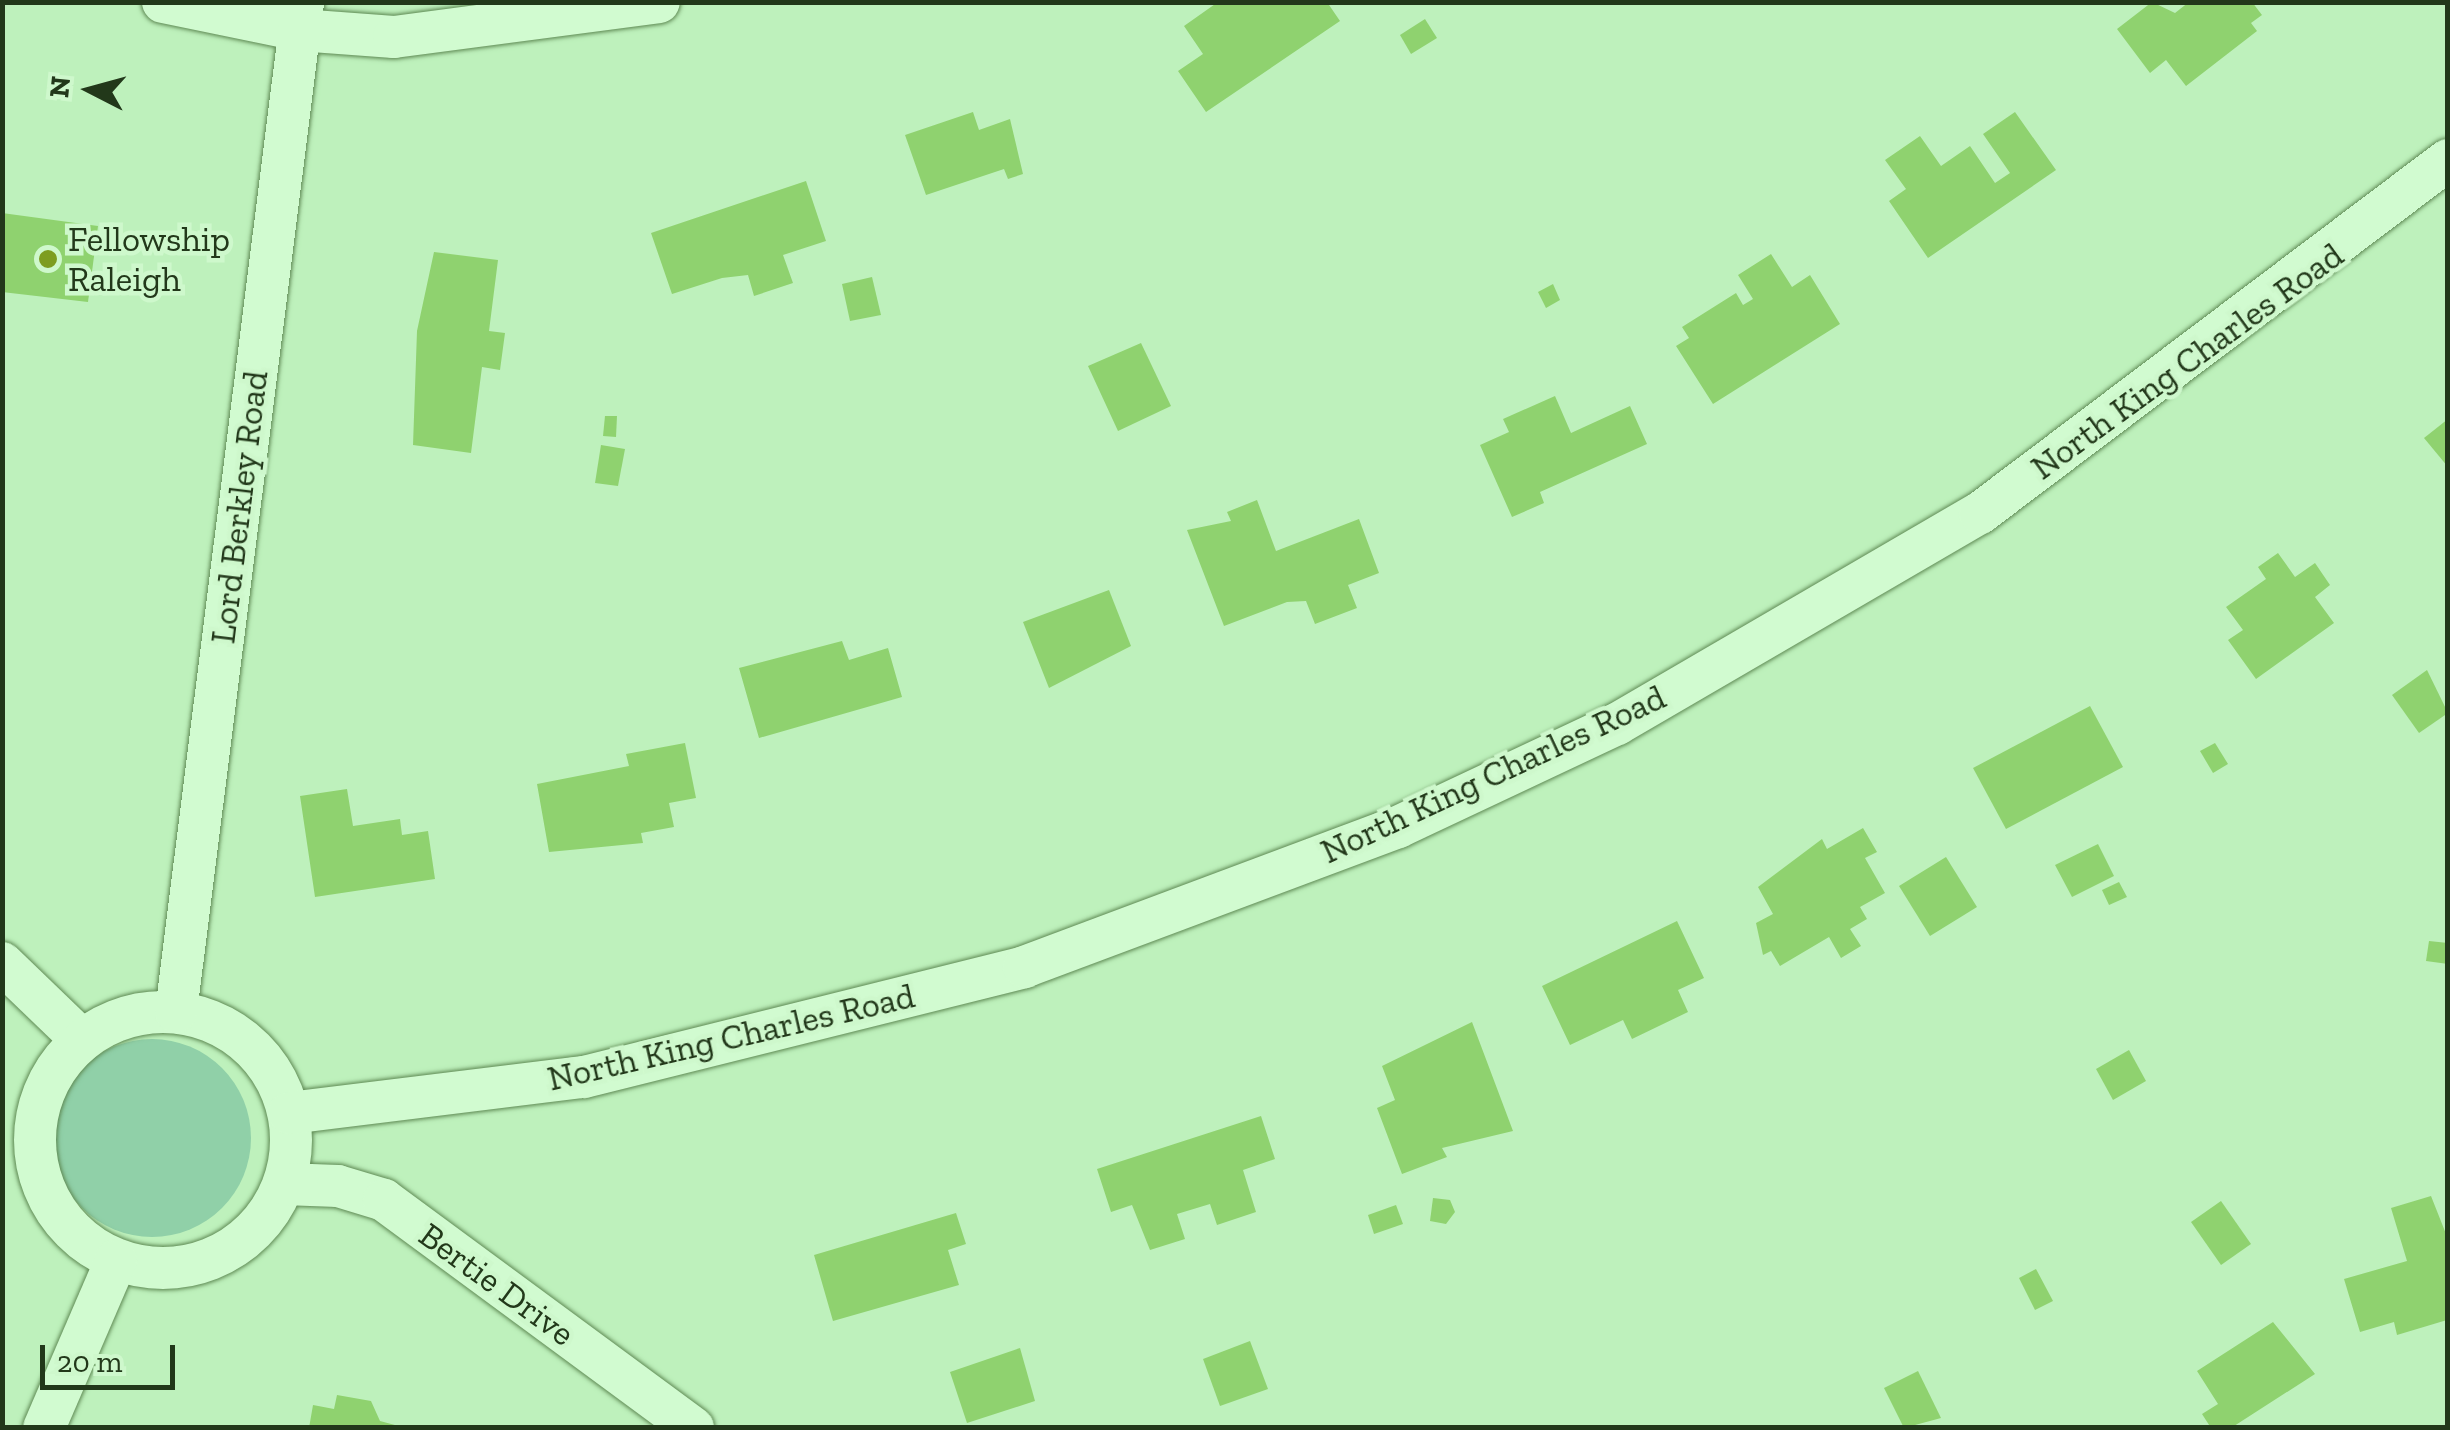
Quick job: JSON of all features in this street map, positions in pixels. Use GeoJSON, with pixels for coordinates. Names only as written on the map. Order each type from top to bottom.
{"type":"FeatureCollection","features":[{"type":"Feature","properties":{"kind":"street"},"geometry":{"type":"LineString","coordinates":[[163,2],[301,16],[394,38],[658,2]]}},
{"type":"Feature","properties":{"kind":"street","name":"Lord Berkley Road"},"geometry":{"type":"LineString","coordinates":[[176,1012],[301,16]]}},
{"type":"Feature","properties":{"kind":"street","name":"North King Charles Road"},"geometry":{"type":"LineString","coordinates":[[289,1113],[584,1076],[1024,967],[1398,827],[1616,724],[1980,513],[2448,160]]}},
{"type":"Feature","properties":{"kind":"street"},"geometry":{"type":"LineString","coordinates":[[2,963],[82,1040]]}},
{"type":"Feature","properties":{"kind":"street"},"geometry":{"type":"LineString","coordinates":[[143,1012],[176,1012],[236,1034],[260,1056],[289,1113],[284,1184],[264,1220],[197,1265],[116,1261],[59,1217],[19,1151],[38,1110],[82,1040],[143,1012]]}},
{"type":"Feature","properties":{"kind":"street","name":"Bertie Drive"},"geometry":{"type":"LineString","coordinates":[[284,1184],[338,1186],[384,1200],[693,1428]]}},
{"type":"Feature","properties":{"kind":"street"},"geometry":{"type":"LineString","coordinates":[[44,1428],[116,1261]]}},
{"type":"Feature","properties":{"kind":"green space"},"geometry":{"type":"Polygon","coordinates":[[[152,1039],[190,1046],[222,1068],[244,1100],[251,1138],[244,1176],[222,1208],[190,1230],[152,1237],[114,1230],[82,1208],[60,1176],[53,1138],[60,1100],[82,1068],[114,1046],[152,1039]]]}},
{"type":"Feature","properties":{"kind":"building"},"geometry":{"type":"Polygon","coordinates":[[[1218,2],[1327,2],[1340,21],[1206,112],[1178,71],[1203,54],[1184,26],[1218,2]]]}},
{"type":"Feature","properties":{"kind":"building"},"geometry":{"type":"Polygon","coordinates":[[[2152,2],[2175,13],[2189,2],[2252,2],[2262,15],[2251,23],[2257,31],[2186,86],[2166,60],[2150,73],[2117,29],[2152,2]]]}},
{"type":"Feature","properties":{"kind":"building"},"geometry":{"type":"Polygon","coordinates":[[[1425,19],[1437,38],[1411,54],[1400,35],[1425,19]]]}},
{"type":"Feature","properties":{"kind":"building"},"geometry":{"type":"Polygon","coordinates":[[[973,112],[979,130],[1010,119],[1023,174],[1008,179],[1004,169],[926,195],[905,135],[973,112]]]}},
{"type":"Feature","properties":{"kind":"building"},"geometry":{"type":"Polygon","coordinates":[[[2015,112],[2056,170],[1928,258],[1889,201],[1906,189],[1885,160],[1920,136],[1941,166],[1970,146],[1995,183],[2010,173],[1983,134],[2015,112]]]}},
{"type":"Feature","properties":{"kind":"building"},"geometry":{"type":"Polygon","coordinates":[[[806,181],[826,241],[783,255],[793,283],[754,296],[748,275],[722,278],[672,294],[651,233],[806,181]]]}},
{"type":"Feature","properties":{"kind":"building","name":"Fellowship Raleigh"},"geometry":{"type":"Polygon","coordinates":[[[2,213],[98,226],[88,302],[2,292],[2,213]]]}},
{"type":"Feature","properties":{"kind":"building"},"geometry":{"type":"Polygon","coordinates":[[[434,252],[498,260],[489,331],[505,333],[500,370],[482,367],[471,453],[413,445],[417,331],[434,252]]]}},
{"type":"Feature","properties":{"kind":"building"},"geometry":{"type":"Polygon","coordinates":[[[1771,254],[1792,287],[1810,275],[1840,324],[1713,404],[1676,346],[1689,338],[1682,327],[1736,293],[1743,305],[1753,299],[1738,275],[1771,254]]]}},
{"type":"Feature","properties":{"kind":"building"},"geometry":{"type":"Polygon","coordinates":[[[872,277],[881,315],[850,321],[842,284],[872,277]]]}},
{"type":"Feature","properties":{"kind":"building"},"geometry":{"type":"Polygon","coordinates":[[[1553,284],[1560,300],[1546,308],[1538,292],[1553,284]]]}},
{"type":"Feature","properties":{"kind":"building"},"geometry":{"type":"Polygon","coordinates":[[[1141,343],[1171,406],[1118,431],[1088,366],[1141,343]]]}},
{"type":"Feature","properties":{"kind":"building"},"geometry":{"type":"Polygon","coordinates":[[[1555,396],[1571,433],[1630,406],[1647,444],[1540,492],[1544,503],[1512,517],[1480,445],[1509,432],[1503,419],[1555,396]]]}},
{"type":"Feature","properties":{"kind":"building"},"geometry":{"type":"Polygon","coordinates":[[[605,416],[617,416],[616,437],[603,436],[605,416]]]}},
{"type":"Feature","properties":{"kind":"building"},"geometry":{"type":"Polygon","coordinates":[[[2448,419],[2448,467],[2424,438],[2448,419]]]}},
{"type":"Feature","properties":{"kind":"building"},"geometry":{"type":"Polygon","coordinates":[[[601,445],[625,449],[618,486],[595,483],[601,445]]]}},
{"type":"Feature","properties":{"kind":"building"},"geometry":{"type":"Polygon","coordinates":[[[1257,500],[1276,551],[1359,519],[1379,573],[1348,585],[1357,608],[1315,624],[1306,601],[1287,602],[1224,626],[1187,530],[1231,521],[1227,512],[1257,500]]]}},
{"type":"Feature","properties":{"kind":"building"},"geometry":{"type":"Polygon","coordinates":[[[2278,553],[2295,577],[2315,563],[2330,585],[2315,597],[2334,623],[2256,679],[2228,640],[2243,630],[2226,607],[2266,579],[2258,567],[2278,553]]]}},
{"type":"Feature","properties":{"kind":"building"},"geometry":{"type":"Polygon","coordinates":[[[1109,590],[1131,646],[1049,688],[1023,622],[1109,590]]]}},
{"type":"Feature","properties":{"kind":"building"},"geometry":{"type":"Polygon","coordinates":[[[842,641],[849,660],[888,648],[902,697],[759,738],[739,668],[842,641]]]}},
{"type":"Feature","properties":{"kind":"building"},"geometry":{"type":"Polygon","coordinates":[[[2427,670],[2448,713],[2419,733],[2392,695],[2427,670]]]}},
{"type":"Feature","properties":{"kind":"building"},"geometry":{"type":"Polygon","coordinates":[[[2090,706],[2123,767],[2006,829],[1973,768],[2090,706]]]}},
{"type":"Feature","properties":{"kind":"building"},"geometry":{"type":"Polygon","coordinates":[[[685,743],[696,798],[669,803],[674,827],[641,833],[643,843],[549,852],[537,784],[629,766],[626,754],[685,743]]]}},
{"type":"Feature","properties":{"kind":"building"},"geometry":{"type":"Polygon","coordinates":[[[2215,743],[2228,764],[2213,773],[2200,751],[2215,743]]]}},
{"type":"Feature","properties":{"kind":"building"},"geometry":{"type":"Polygon","coordinates":[[[347,789],[353,826],[400,819],[402,835],[428,831],[435,879],[315,897],[300,796],[347,789]]]}},
{"type":"Feature","properties":{"kind":"building"},"geometry":{"type":"Polygon","coordinates":[[[1863,828],[1877,852],[1865,858],[1885,893],[1860,907],[1867,919],[1850,929],[1861,946],[1841,958],[1829,937],[1780,966],[1771,951],[1763,955],[1756,923],[1773,914],[1758,887],[1822,839],[1827,849],[1863,828]]]}},
{"type":"Feature","properties":{"kind":"building"},"geometry":{"type":"Polygon","coordinates":[[[2098,844],[2114,876],[2072,897],[2055,865],[2098,844]]]}},
{"type":"Feature","properties":{"kind":"building"},"geometry":{"type":"Polygon","coordinates":[[[1946,857],[1977,907],[1930,936],[1899,886],[1946,857]]]}},
{"type":"Feature","properties":{"kind":"building"},"geometry":{"type":"Polygon","coordinates":[[[2119,882],[2127,897],[2109,905],[2102,890],[2119,882]]]}},
{"type":"Feature","properties":{"kind":"building"},"geometry":{"type":"Polygon","coordinates":[[[1677,921],[1704,978],[1678,990],[1688,1012],[1632,1039],[1623,1020],[1570,1045],[1542,986],[1677,921]]]}},
{"type":"Feature","properties":{"kind":"building"},"geometry":{"type":"Polygon","coordinates":[[[2429,941],[2448,943],[2448,964],[2426,961],[2429,941]]]}},
{"type":"Feature","properties":{"kind":"building"},"geometry":{"type":"Polygon","coordinates":[[[1472,1022],[1513,1131],[1442,1148],[1447,1157],[1402,1174],[1377,1108],[1395,1100],[1382,1066],[1472,1022]]]}},
{"type":"Feature","properties":{"kind":"building"},"geometry":{"type":"Polygon","coordinates":[[[2129,1050],[2146,1081],[2113,1100],[2096,1069],[2129,1050]]]}},
{"type":"Feature","properties":{"kind":"building"},"geometry":{"type":"Polygon","coordinates":[[[1261,1116],[1275,1159],[1243,1170],[1256,1212],[1217,1225],[1210,1204],[1177,1214],[1185,1239],[1150,1250],[1132,1205],[1111,1212],[1097,1169],[1261,1116]]]}},
{"type":"Feature","properties":{"kind":"building"},"geometry":{"type":"Polygon","coordinates":[[[2431,1196],[2448,1239],[2447,1320],[2397,1335],[2394,1322],[2360,1332],[2344,1279],[2407,1261],[2391,1208],[2431,1196]]]}},
{"type":"Feature","properties":{"kind":"building"},"geometry":{"type":"Polygon","coordinates":[[[1433,1198],[1450,1200],[1455,1212],[1446,1224],[1430,1221],[1433,1198]]]}},
{"type":"Feature","properties":{"kind":"building"},"geometry":{"type":"Polygon","coordinates":[[[2221,1201],[2251,1244],[2221,1265],[2191,1222],[2221,1201]]]}},
{"type":"Feature","properties":{"kind":"building"},"geometry":{"type":"Polygon","coordinates":[[[1396,1205],[1403,1224],[1374,1234],[1368,1215],[1396,1205]]]}},
{"type":"Feature","properties":{"kind":"building"},"geometry":{"type":"Polygon","coordinates":[[[956,1213],[966,1244],[948,1250],[959,1285],[833,1321],[814,1255],[956,1213]]]}},
{"type":"Feature","properties":{"kind":"building"},"geometry":{"type":"Polygon","coordinates":[[[2036,1269],[2053,1301],[2035,1310],[2019,1278],[2036,1269]]]}},
{"type":"Feature","properties":{"kind":"building"},"geometry":{"type":"Polygon","coordinates":[[[2273,1322],[2315,1374],[2231,1428],[2211,1428],[2202,1414],[2218,1404],[2197,1371],[2273,1322]]]}},
{"type":"Feature","properties":{"kind":"building"},"geometry":{"type":"Polygon","coordinates":[[[1250,1341],[1268,1389],[1220,1406],[1203,1359],[1250,1341]]]}},
{"type":"Feature","properties":{"kind":"building"},"geometry":{"type":"Polygon","coordinates":[[[1020,1348],[1035,1401],[967,1423],[950,1372],[1020,1348]]]}},
{"type":"Feature","properties":{"kind":"building"},"geometry":{"type":"Polygon","coordinates":[[[1918,1371],[1941,1418],[1904,1428],[1884,1388],[1918,1371]]]}},
{"type":"Feature","properties":{"kind":"building"},"geometry":{"type":"Polygon","coordinates":[[[337,1395],[371,1401],[380,1421],[406,1428],[309,1428],[313,1405],[334,1409],[337,1395]]]}},
{"type":"Feature","properties":{"kind":"place","name":"Fellowship Raleigh"},"geometry":{"type":"Point","coordinates":[48,259]}}]}
